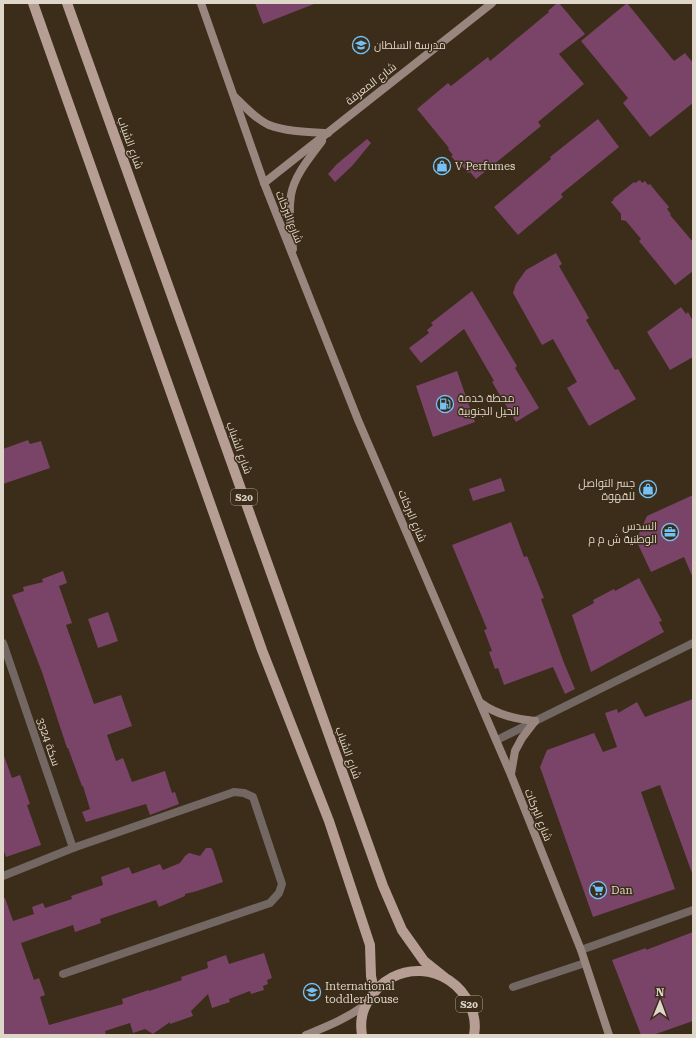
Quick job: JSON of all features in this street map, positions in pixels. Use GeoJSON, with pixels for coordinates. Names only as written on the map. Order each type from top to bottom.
{"type":"FeatureCollection","features":[{"type":"Feature","properties":{"kind":"main road"},"geometry":{"type":"LineString","coordinates":[[33,3],[262,650],[329,821],[370,945],[371,976],[374,991]]}},
{"type":"Feature","properties":{"kind":"main road","name":"شارع الشباب"},"geometry":{"type":"LineString","coordinates":[[67,3],[383,886],[402,930],[424,960],[444,977]]}},
{"type":"Feature","properties":{"kind":"main road","name":"S20"},"geometry":{"type":"LineString","coordinates":[[362,1035],[362,1018],[365,1005],[374,991],[385,980],[414,970],[430,972],[444,977],[461,990],[472,1009],[474,1035]]}},
{"type":"Feature","properties":{"kind":"street","name":"شارع البركات"},"geometry":{"type":"LineString","coordinates":[[201,3],[264,183],[294,259],[358,420],[511,775],[581,950],[609,1035]]}},
{"type":"Feature","properties":{"kind":"street","name":"شارع المعرفة"},"geometry":{"type":"LineString","coordinates":[[264,183],[492,3]]}},
{"type":"Feature","properties":{"kind":"street"},"geometry":{"type":"LineString","coordinates":[[233,95],[251,114],[268,125],[286,129],[328,133]]}},
{"type":"Feature","properties":{"kind":"street"},"geometry":{"type":"LineString","coordinates":[[294,259],[289,215],[291,195],[296,181],[311,156],[328,133]]}},
{"type":"Feature","properties":{"kind":"street","name":"سكة 3324"},"geometry":{"type":"LineString","coordinates":[[3,643],[73,848]]}},
{"type":"Feature","properties":{"kind":"street"},"geometry":{"type":"LineString","coordinates":[[496,740],[693,643]]}},
{"type":"Feature","properties":{"kind":"street"},"geometry":{"type":"LineString","coordinates":[[480,702],[490,710],[509,717],[534,721]]}},
{"type":"Feature","properties":{"kind":"street"},"geometry":{"type":"LineString","coordinates":[[511,775],[515,751],[534,721]]}},
{"type":"Feature","properties":{"kind":"street"},"geometry":{"type":"LineString","coordinates":[[3,876],[73,848],[234,792],[244,793],[253,797],[282,884],[279,893],[270,903],[63,974]]}},
{"type":"Feature","properties":{"kind":"street"},"geometry":{"type":"LineString","coordinates":[[581,950],[693,910]]}},
{"type":"Feature","properties":{"kind":"street"},"geometry":{"type":"LineString","coordinates":[[513,987],[585,963]]}},
{"type":"Feature","properties":{"kind":"street"},"geometry":{"type":"LineString","coordinates":[[306,1035],[337,1023],[365,1005]]}},
{"type":"Feature","properties":{"kind":"building"},"geometry":{"type":"Polygon","coordinates":[[[255,3],[314,3],[314,4],[263,24],[255,3]]]}},
{"type":"Feature","properties":{"kind":"building"},"geometry":{"type":"Polygon","coordinates":[[[559,3],[585,34],[559,54],[584,84],[538,122],[541,126],[476,179],[462,166],[461,168],[451,156],[453,155],[448,149],[449,148],[417,109],[448,83],[451,86],[488,57],[490,61],[549,12],[548,11],[559,3]]]}},
{"type":"Feature","properties":{"kind":"building"},"geometry":{"type":"Polygon","coordinates":[[[627,3],[674,61],[685,53],[693,63],[693,103],[650,137],[623,103],[628,98],[581,41],[627,3]]]}},
{"type":"Feature","properties":{"kind":"building"},"geometry":{"type":"Polygon","coordinates":[[[598,119],[619,147],[561,194],[563,197],[518,235],[494,207],[551,159],[550,157],[598,119]]]}},
{"type":"Feature","properties":{"kind":"building"},"geometry":{"type":"Polygon","coordinates":[[[367,139],[371,143],[352,166],[335,182],[328,174],[337,164],[367,139]]]}},
{"type":"Feature","properties":{"kind":"building"},"geometry":{"type":"Polygon","coordinates":[[[640,180],[642,183],[645,181],[648,185],[650,184],[669,207],[667,209],[671,214],[670,215],[693,242],[693,271],[675,285],[639,241],[641,239],[626,221],[621,220],[621,214],[611,202],[634,182],[635,183],[640,180]]]}},
{"type":"Feature","properties":{"kind":"building"},"geometry":{"type":"Polygon","coordinates":[[[556,253],[562,264],[559,266],[589,318],[586,320],[615,370],[618,369],[636,399],[589,426],[567,388],[577,382],[553,339],[542,345],[513,293],[516,284],[526,270],[556,253]]]}},
{"type":"Feature","properties":{"kind":"building"},"geometry":{"type":"Polygon","coordinates":[[[472,291],[517,366],[515,368],[539,408],[516,422],[492,382],[494,381],[464,329],[421,363],[409,348],[429,333],[427,330],[433,325],[431,323],[472,291]]]}},
{"type":"Feature","properties":{"kind":"building"},"geometry":{"type":"Polygon","coordinates":[[[681,307],[686,314],[688,312],[693,321],[693,357],[670,370],[647,332],[681,307]]]}},
{"type":"Feature","properties":{"kind":"building","name":"محطة خدمة الحيل الجنوبية"},"geometry":{"type":"Polygon","coordinates":[[[457,371],[475,422],[433,437],[416,386],[457,371]]]}},
{"type":"Feature","properties":{"kind":"building"},"geometry":{"type":"Polygon","coordinates":[[[28,440],[30,444],[41,441],[50,468],[3,484],[3,449],[28,440]]]}},
{"type":"Feature","properties":{"kind":"building"},"geometry":{"type":"Polygon","coordinates":[[[501,478],[505,491],[473,501],[469,489],[501,478]]]}},
{"type":"Feature","properties":{"kind":"building"},"geometry":{"type":"Polygon","coordinates":[[[693,495],[693,578],[684,557],[651,572],[636,540],[647,516],[693,495]]]}},
{"type":"Feature","properties":{"kind":"building"},"geometry":{"type":"Polygon","coordinates":[[[511,522],[524,557],[527,556],[544,598],[541,599],[575,689],[565,694],[553,667],[504,685],[498,668],[495,669],[489,652],[492,651],[484,630],[487,629],[452,545],[511,522]]]}},
{"type":"Feature","properties":{"kind":"building"},"geometry":{"type":"Polygon","coordinates":[[[63,571],[67,583],[59,586],[72,623],[66,625],[94,704],[121,695],[132,726],[107,735],[116,761],[123,758],[132,782],[165,771],[172,793],[175,792],[179,804],[150,815],[146,804],[86,822],[82,812],[90,809],[83,786],[67,748],[42,672],[12,595],[24,591],[23,587],[43,582],[42,579],[63,571]]]}},
{"type":"Feature","properties":{"kind":"building"},"geometry":{"type":"Polygon","coordinates":[[[639,578],[662,621],[659,622],[664,632],[591,672],[572,615],[594,603],[593,600],[614,589],[615,591],[639,578]]]}},
{"type":"Feature","properties":{"kind":"building"},"geometry":{"type":"Polygon","coordinates":[[[108,612],[118,641],[98,648],[88,619],[108,612]]]}},
{"type":"Feature","properties":{"kind":"building"},"geometry":{"type":"Polygon","coordinates":[[[693,699],[693,872],[692,873],[660,785],[641,792],[675,889],[593,917],[540,767],[547,750],[594,733],[603,752],[617,747],[605,713],[617,709],[618,713],[637,702],[645,717],[693,699]]]}},
{"type":"Feature","properties":{"kind":"building"},"geometry":{"type":"Polygon","coordinates":[[[3,756],[12,778],[20,775],[30,804],[27,805],[41,845],[6,857],[3,849],[3,756]]]}},
{"type":"Feature","properties":{"kind":"building"},"geometry":{"type":"Polygon","coordinates":[[[206,848],[211,848],[213,851],[223,882],[185,894],[185,896],[159,907],[156,900],[100,919],[101,923],[75,932],[73,925],[21,943],[34,980],[39,978],[45,995],[40,997],[49,1025],[123,1004],[122,999],[182,980],[181,977],[208,968],[207,962],[226,955],[229,964],[264,953],[272,978],[267,980],[268,984],[263,986],[264,990],[251,994],[250,991],[229,999],[230,1002],[212,1008],[208,994],[191,1011],[193,1016],[170,1024],[170,1022],[153,1034],[145,1029],[133,1033],[130,1023],[105,1031],[106,1035],[3,1035],[3,898],[5,898],[13,921],[34,914],[32,907],[43,903],[45,908],[72,899],[71,896],[103,885],[101,877],[129,867],[132,874],[160,864],[163,870],[180,863],[189,853],[200,856],[206,848]]]}},
{"type":"Feature","properties":{"kind":"building"},"geometry":{"type":"Polygon","coordinates":[[[693,932],[693,1021],[653,1035],[641,1035],[612,960],[646,948],[646,950],[693,932]]]}},
{"type":"Feature","properties":{"kind":"place","name":"مدرسة السلطان"},"geometry":{"type":"Point","coordinates":[361,45]}},
{"type":"Feature","properties":{"kind":"place","name":"V Perfumes"},"geometry":{"type":"Point","coordinates":[442,166]}},
{"type":"Feature","properties":{"kind":"place","name":"محطة خدمة الحيل الجنوبية"},"geometry":{"type":"Point","coordinates":[445,404]}},
{"type":"Feature","properties":{"kind":"place","name":"جسر التواصل للقهوة"},"geometry":{"type":"Point","coordinates":[648,489]}},
{"type":"Feature","properties":{"kind":"place","name":"السدس الوطنیة ش م م"},"geometry":{"type":"Point","coordinates":[670,532]}},
{"type":"Feature","properties":{"kind":"place","name":"Dan"},"geometry":{"type":"Point","coordinates":[598,890]}},
{"type":"Feature","properties":{"kind":"place","name":"International toddler house"},"geometry":{"type":"Point","coordinates":[312,992]}}]}
